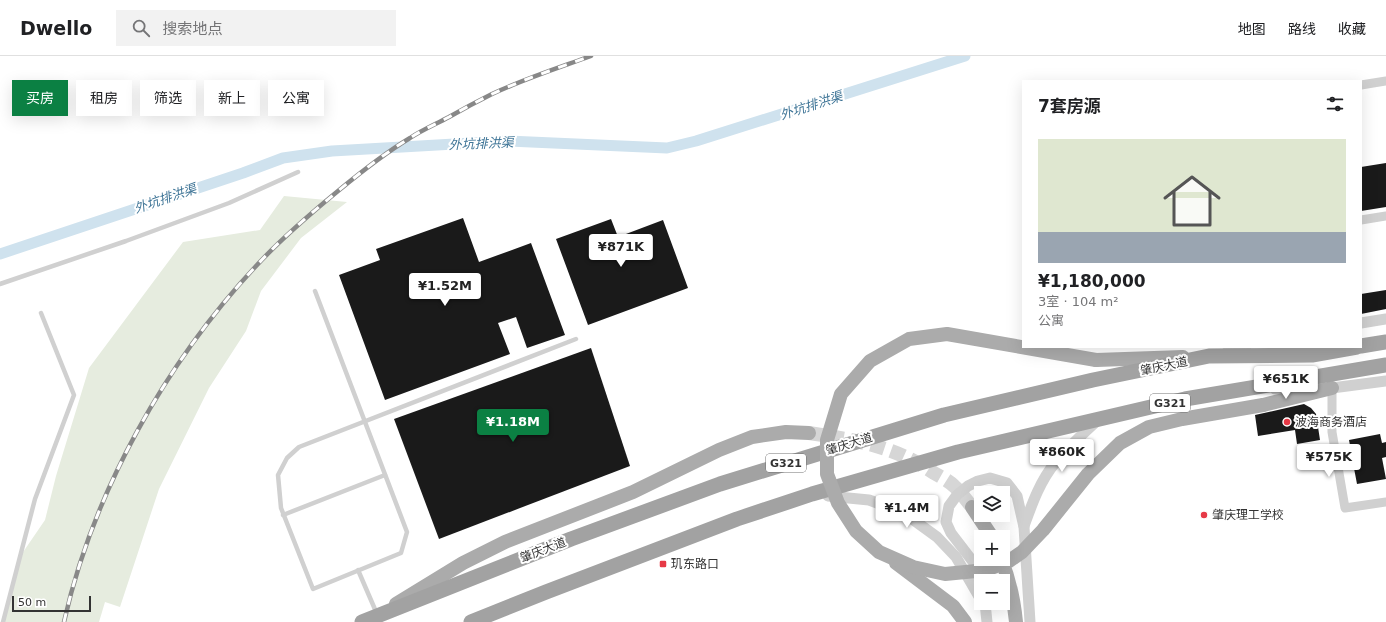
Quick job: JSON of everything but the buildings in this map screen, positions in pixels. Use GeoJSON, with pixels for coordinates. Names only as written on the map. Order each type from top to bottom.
{"type":"FeatureCollection","features":[{"type":"Feature","properties":{"kind":"highway"},"geometry":{"type":"LineString","coordinates":[[1362,346],[1386,342]]}},
{"type":"Feature","properties":{"kind":"highway","name":"肇庆大道"},"geometry":{"type":"LineString","coordinates":[[362,622],[572,539],[713,487],[944,415],[1093,380],[1209,356],[1312,355],[1351,348]]}},
{"type":"Feature","properties":{"kind":"highway","name":"G321"},"geometry":{"type":"LineString","coordinates":[[471,622],[737,519],[812,494],[958,452],[1185,399],[1386,365]]}},
{"type":"Feature","properties":{"kind":"main road"},"geometry":{"type":"LineString","coordinates":[[965,622],[954,606],[909,572],[879,552],[856,531],[838,503],[828,474],[828,440],[841,394],[870,361],[909,339],[947,334],[1022,347]]}},
{"type":"Feature","properties":{"kind":"main road"},"geometry":{"type":"LineString","coordinates":[[1027,348],[1096,360],[1209,356]]}},
{"type":"Feature","properties":{"kind":"main road"},"geometry":{"type":"LineString","coordinates":[[879,552],[913,567],[945,574],[986,570],[1010,561],[1022,552],[1043,530],[1088,474],[1120,443],[1149,427],[1182,419],[1263,405],[1332,388]]}},
{"type":"Feature","properties":{"kind":"main road"},"geometry":{"type":"LineString","coordinates":[[377,615],[463,563],[505,542],[633,492],[719,450],[752,437],[786,432],[809,433]]}},
{"type":"Feature","properties":{"kind":"main road"},"geometry":{"type":"LineString","coordinates":[[972,507],[987,530]]}},
{"type":"Feature","properties":{"kind":"main road"},"geometry":{"type":"LineString","coordinates":[[1003,566],[1010,590],[1016,622]]}},
{"type":"Feature","properties":{"kind":"street"},"geometry":{"type":"LineString","coordinates":[[1362,85],[1386,81]]}},
{"type":"Feature","properties":{"kind":"street"},"geometry":{"type":"LineString","coordinates":[[1362,220],[1386,216]]}},
{"type":"Feature","properties":{"kind":"street"},"geometry":{"type":"LineString","coordinates":[[1362,323],[1386,319]]}},
{"type":"Feature","properties":{"kind":"street"},"geometry":{"type":"LineString","coordinates":[[1209,356],[1242,348]]}},
{"type":"Feature","properties":{"kind":"street"},"geometry":{"type":"LineString","coordinates":[[1240,390],[1332,388],[1386,381]]}},
{"type":"Feature","properties":{"kind":"street"},"geometry":{"type":"LineString","coordinates":[[1332,388],[1332,432],[1345,508],[1386,502]]}},
{"type":"Feature","properties":{"kind":"street"},"geometry":{"type":"LineString","coordinates":[[1024,527],[1033,502],[1055,462],[1100,419]]}},
{"type":"Feature","properties":{"kind":"street"},"geometry":{"type":"LineString","coordinates":[[978,574],[974,563],[951,533],[946,522],[949,506],[957,495],[968,486],[978,481],[990,478],[1007,483],[1017,496],[1024,527],[1030,622]]}},
{"type":"Feature","properties":{"kind":"street"},"geometry":{"type":"LineString","coordinates":[[812,494],[869,500],[904,513],[937,537],[956,557],[974,587]]}},
{"type":"Feature","properties":{"kind":"street"},"geometry":{"type":"LineString","coordinates":[[985,610],[987,622]]}},
{"type":"Feature","properties":{"kind":"lane"},"geometry":{"type":"LineString","coordinates":[[0,284],[126,241],[229,203],[298,172]]}},
{"type":"Feature","properties":{"kind":"lane"},"geometry":{"type":"LineString","coordinates":[[315,292],[365,422],[407,532],[401,553],[313,589],[281,508],[278,476],[287,458],[299,447],[365,422],[576,339]]}},
{"type":"Feature","properties":{"kind":"lane"},"geometry":{"type":"LineString","coordinates":[[3,622],[34,499],[74,395],[41,313]]}},
{"type":"Feature","properties":{"kind":"lane"},"geometry":{"type":"LineString","coordinates":[[284,515],[385,475]]}},
{"type":"Feature","properties":{"kind":"lane"},"geometry":{"type":"LineString","coordinates":[[358,570],[377,615]]}},
{"type":"Feature","properties":{"kind":"shaded area"},"geometry":{"type":"Polygon","coordinates":[[[284,196],[347,202],[301,238],[261,291],[246,331],[209,388],[159,489],[120,607],[105,602],[99,622],[4,622],[19,558],[45,520],[56,476],[89,368],[183,242],[260,230],[284,196]]]}},
{"type":"Feature","properties":{"kind":"waterway","name":"外坑排洪渠"},"geometry":{"type":"LineString","coordinates":[[0,254],[243,173],[283,158],[332,151],[507,141],[667,148],[696,141],[965,56]]}},
{"type":"Feature","properties":{"kind":"tunnel"},"geometry":{"type":"LineString","coordinates":[[809,433],[843,438],[889,450],[904,456],[950,482],[972,507]]}},
{"type":"Feature","properties":{"kind":"railway"},"geometry":{"type":"LineString","coordinates":[[64,622],[77,573],[94,525],[114,477],[137,431],[164,386],[193,343],[224,303],[257,265],[276,245],[317,208],[382,156],[415,135],[481,99],[541,74],[591,56]]}},
{"type":"Feature","properties":{"kind":"place","name":"波海商务酒店"},"geometry":{"type":"Point","coordinates":[1287,422]}},
{"type":"Feature","properties":{"kind":"place","name":"肇庆理工学校"},"geometry":{"type":"Point","coordinates":[1204,515]}},
{"type":"Feature","properties":{"kind":"place","name":"玑东路口"},"geometry":{"type":"Point","coordinates":[663,564]}}]}
